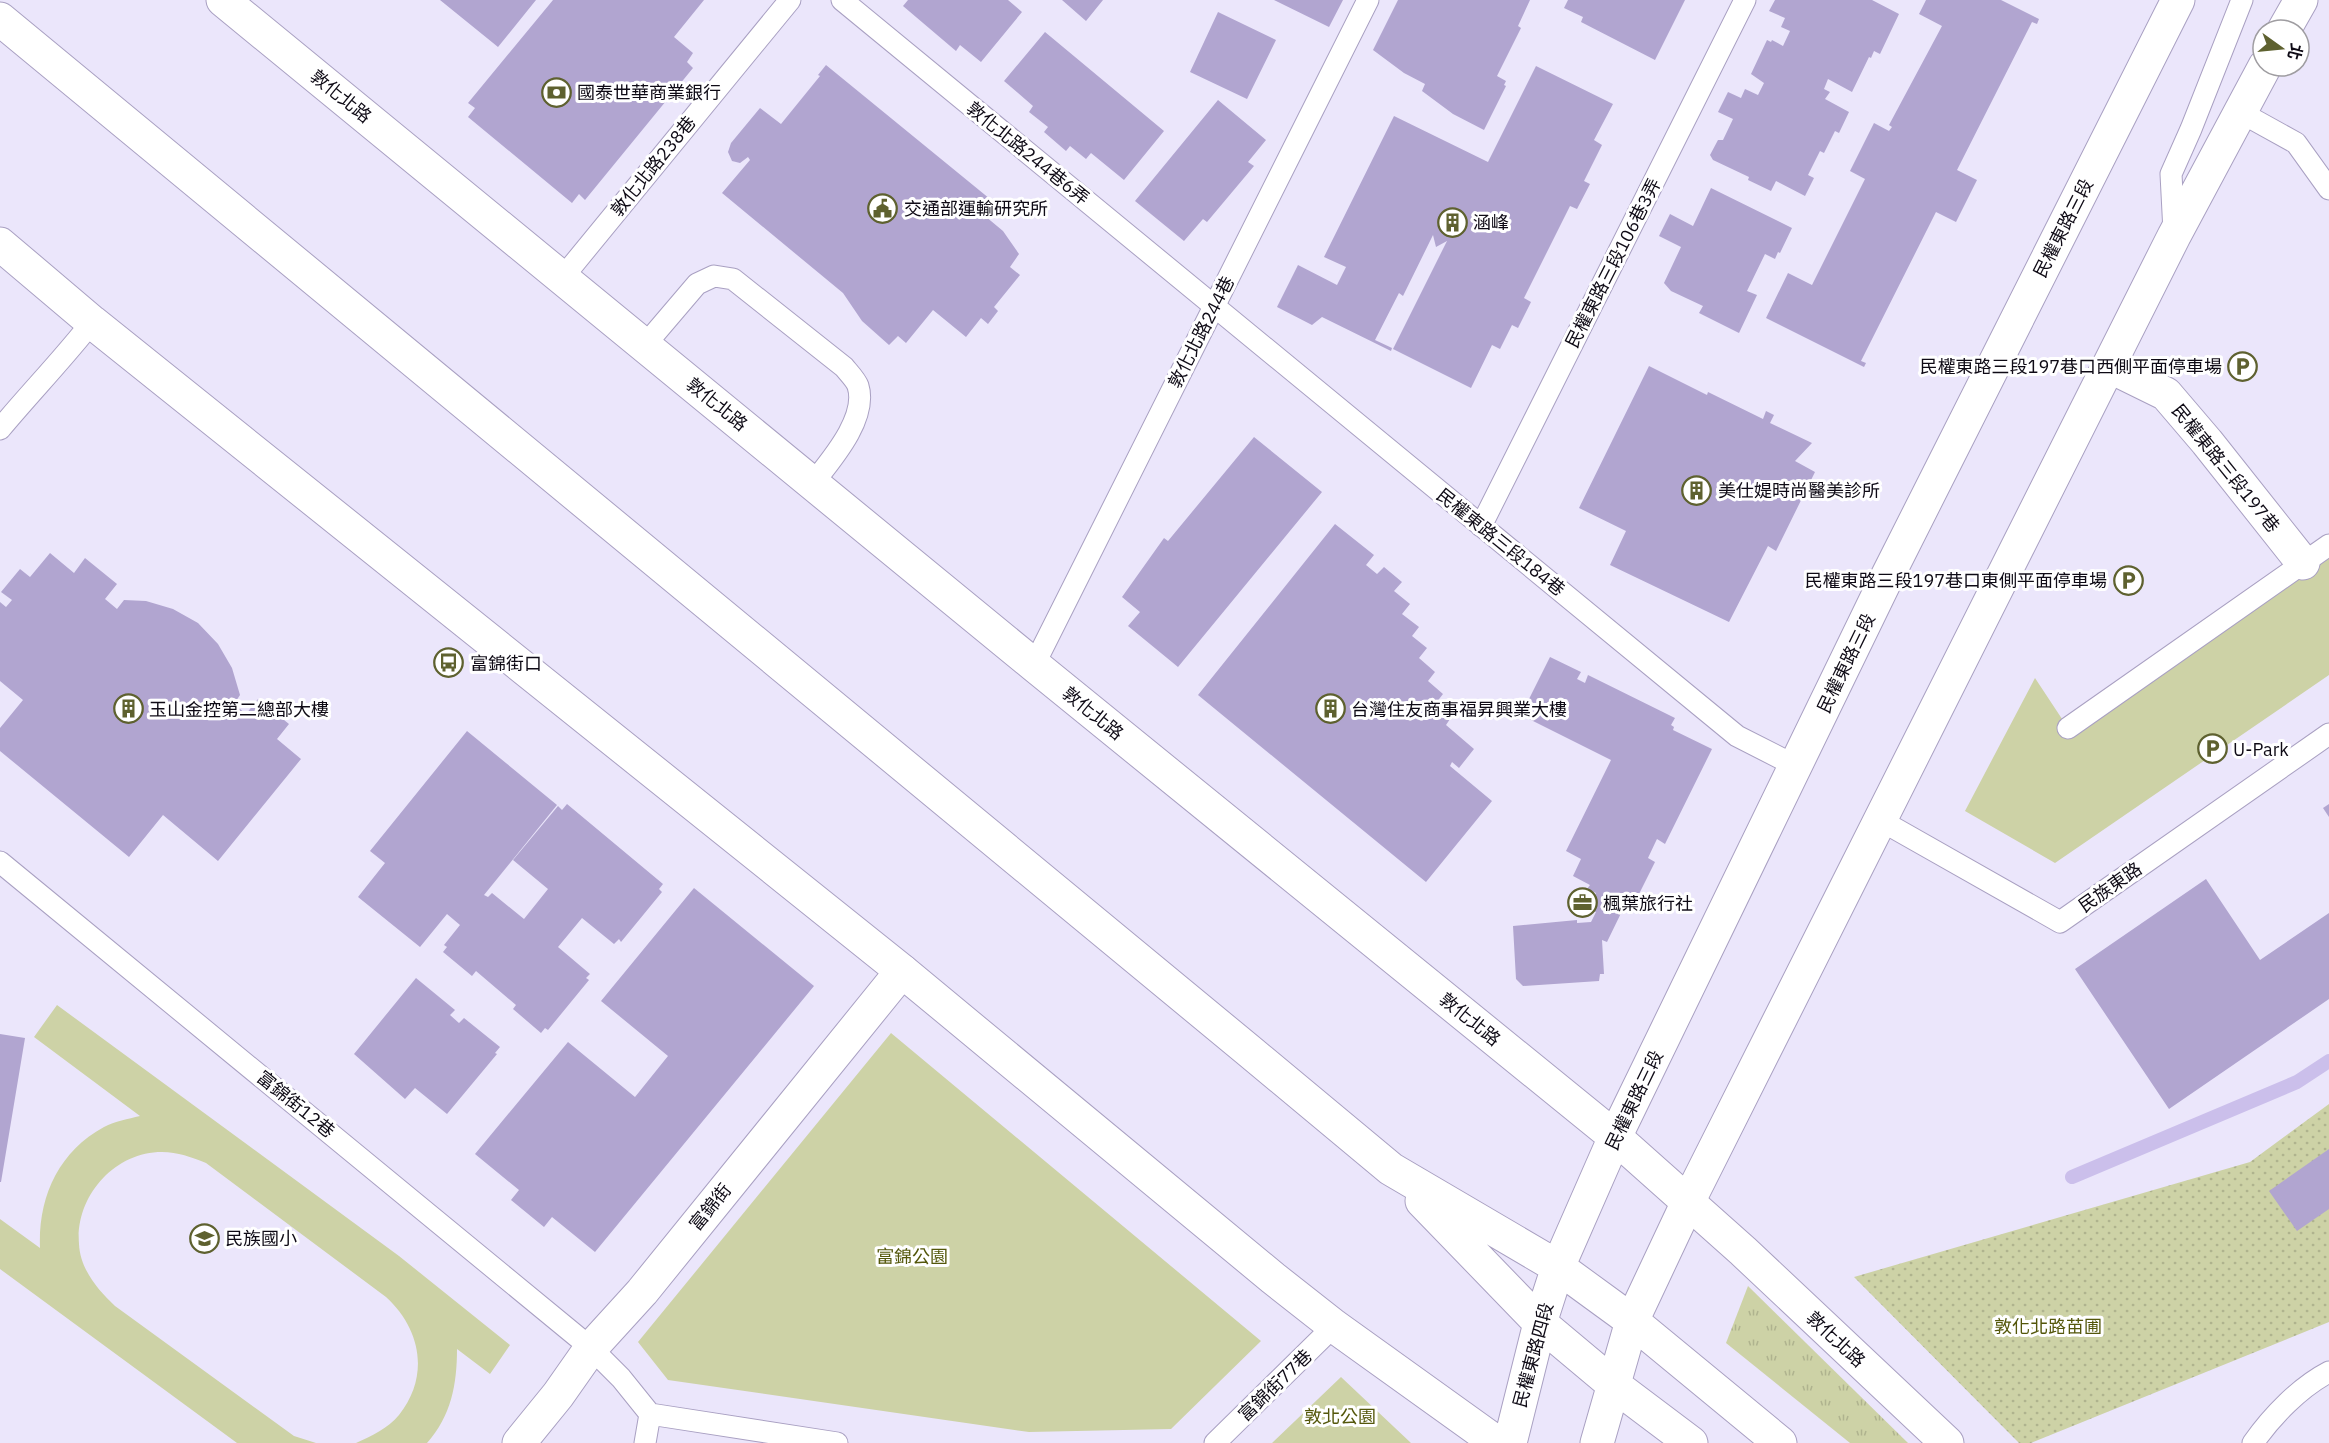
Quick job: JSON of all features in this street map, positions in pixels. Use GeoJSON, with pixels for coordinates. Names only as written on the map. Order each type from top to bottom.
{"type":"FeatureCollection","features":[{"type":"Feature","properties":{"kind":"main road","name":"敦化北路"},"geometry":{"type":"LineString","coordinates":[[223,0],[1034,665],[1615,1137],[1947,1443]]}},
{"type":"Feature","properties":{"kind":"main road","name":"民權東路三段"},"geometry":{"type":"LineString","coordinates":[[1558,1267],[1615,1137],[1796,765],[2178,0]]}},
{"type":"Feature","properties":{"kind":"main road"},"geometry":{"type":"LineString","coordinates":[[2291,18],[2301,0]]}},
{"type":"Feature","properties":{"kind":"main road"},"geometry":{"type":"LineString","coordinates":[[0,19],[1391,1170],[1540,1323],[1614,1385],[1691,1443]]}},
{"type":"Feature","properties":{"kind":"main road"},"geometry":{"type":"LineString","coordinates":[[1597,1443],[1632,1321],[1688,1202],[2174,236],[2258,78]]}},
{"type":"Feature","properties":{"kind":"main road"},"geometry":{"type":"LineString","coordinates":[[0,244],[92,322],[902,971],[1266,1272],[1334,1326],[1497,1443]]}},
{"type":"Feature","properties":{"kind":"main road","name":"民權東路三段197巷"},"geometry":{"type":"LineString","coordinates":[[2109,366],[2166,394],[2212,438],[2240,500],[2303,563]]}},
{"type":"Feature","properties":{"kind":"main road","name":"富錦街"},"geometry":{"type":"LineString","coordinates":[[519,1443],[558,1395],[591,1348],[642,1292],[902,971]]}},
{"type":"Feature","properties":{"kind":"main road"},"geometry":{"type":"LineString","coordinates":[[1391,1170],[1558,1267],[1632,1321],[1780,1443]]}},
{"type":"Feature","properties":{"kind":"main road","name":"民權東路四段"},"geometry":{"type":"LineString","coordinates":[[1510,1443],[1540,1323],[1558,1267]]}},
{"type":"Feature","properties":{"kind":"lane","name":"敦化北路238巷"},"geometry":{"type":"LineString","coordinates":[[562,277],[790,0]]}},
{"type":"Feature","properties":{"kind":"lane","name":"敦化北路244巷6弄"},"geometry":{"type":"LineString","coordinates":[[842,0],[1214,306]]}},
{"type":"Feature","properties":{"kind":"lane","name":"敦化北路244巷"},"geometry":{"type":"LineString","coordinates":[[1034,665],[1368,0]]}},
{"type":"Feature","properties":{"kind":"lane","name":"民權東路三段106巷3弄"},"geometry":{"type":"LineString","coordinates":[[1481,526],[1745,0]]}},
{"type":"Feature","properties":{"kind":"lane"},"geometry":{"type":"LineString","coordinates":[[2174,236],[2171,174],[2192,129],[2242,0]]}},
{"type":"Feature","properties":{"kind":"lane"},"geometry":{"type":"LineString","coordinates":[[2240,112],[2296,143],[2329,189]]}},
{"type":"Feature","properties":{"kind":"lane"},"geometry":{"type":"LineString","coordinates":[[645,345],[697,284],[714,276],[734,279],[844,367],[858,386],[858,412],[841,447],[813,483]]}},
{"type":"Feature","properties":{"kind":"lane","name":"民權東路三段184巷"},"geometry":{"type":"LineString","coordinates":[[1214,306],[1737,735],[1796,765]]}},
{"type":"Feature","properties":{"kind":"lane"},"geometry":{"type":"LineString","coordinates":[[0,429],[92,322]]}},
{"type":"Feature","properties":{"kind":"lane"},"geometry":{"type":"LineString","coordinates":[[2068,728],[2329,545]]}},
{"type":"Feature","properties":{"kind":"lane","name":"民族東路"},"geometry":{"type":"LineString","coordinates":[[1880,820],[2060,922],[2329,734]]}},
{"type":"Feature","properties":{"kind":"lane","name":"富錦街12巷"},"geometry":{"type":"LineString","coordinates":[[0,862],[591,1348]]}},
{"type":"Feature","properties":{"kind":"lane","name":"富錦街77巷"},"geometry":{"type":"LineString","coordinates":[[1215,1443],[1334,1326]]}},
{"type":"Feature","properties":{"kind":"lane"},"geometry":{"type":"LineString","coordinates":[[591,1348],[621,1378],[650,1414],[837,1443]]}},
{"type":"Feature","properties":{"kind":"lane"},"geometry":{"type":"LineString","coordinates":[[2253,1443],[2310,1382],[2329,1372]]}},
{"type":"Feature","properties":{"kind":"lane"},"geometry":{"type":"LineString","coordinates":[[645,1443],[650,1414]]}},
{"type":"Feature","properties":{"kind":"green space"},"geometry":{"type":"Polygon","coordinates":[[[2329,544],[2329,675],[2055,863],[1965,811],[2035,678],[2068,728],[2329,544]]]}},
{"type":"Feature","properties":{"kind":"green space"},"geometry":{"type":"Polygon","coordinates":[[[57,1005],[399,1256],[510,1345],[490,1374],[457,1349],[456,1375],[451,1399],[442,1422],[427,1443],[356,1443],[395,1420],[409,1400],[415,1385],[418,1369],[414,1338],[398,1310],[386,1297],[206,1163],[179,1154],[162,1152],[144,1154],[128,1160],[101,1180],[91,1194],[79,1227],[80,1253],[86,1270],[96,1286],[115,1306],[294,1436],[316,1443],[237,1443],[0,1269],[0,1219],[40,1248],[40,1229],[47,1194],[63,1163],[74,1149],[104,1127],[140,1116],[34,1037],[57,1005]]]}},
{"type":"Feature","properties":{"kind":"green space","name":"富錦公園"},"geometry":{"type":"Polygon","coordinates":[[[891,1033],[1261,1341],[1171,1429],[1029,1432],[668,1380],[638,1342],[891,1033]]]}},
{"type":"Feature","properties":{"kind":"green space","name":"敦化北路苗圃"},"geometry":{"type":"Polygon","coordinates":[[[2329,1104],[2329,1322],[2031,1443],[2019,1443],[1854,1277],[2250,1162],[2329,1104]]]}},
{"type":"Feature","properties":{"kind":"green space"},"geometry":{"type":"Polygon","coordinates":[[[1748,1286],[1908,1443],[1850,1443],[1726,1343],[1748,1286]]]}},
{"type":"Feature","properties":{"kind":"green space","name":"敦北公園"},"geometry":{"type":"Polygon","coordinates":[[[1341,1377],[1411,1443],[1272,1443],[1341,1377]]]}},
{"type":"Feature","properties":{"kind":"building"},"geometry":{"type":"Polygon","coordinates":[[[440,0],[536,0],[498,47],[440,0]]]}},
{"type":"Feature","properties":{"kind":"building"},"geometry":{"type":"Polygon","coordinates":[[[553,0],[704,0],[674,37],[693,53],[687,62],[693,68],[585,200],[579,194],[572,203],[468,117],[475,108],[468,103],[553,0]]]}},
{"type":"Feature","properties":{"kind":"building"},"geometry":{"type":"Polygon","coordinates":[[[908,0],[1008,0],[1022,12],[981,62],[960,45],[956,51],[903,6],[908,0]]]}},
{"type":"Feature","properties":{"kind":"building"},"geometry":{"type":"Polygon","coordinates":[[[1062,0],[1103,0],[1086,21],[1062,0]]]}},
{"type":"Feature","properties":{"kind":"building"},"geometry":{"type":"Polygon","coordinates":[[[1274,0],[1343,0],[1329,27],[1274,0]]]}},
{"type":"Feature","properties":{"kind":"building"},"geometry":{"type":"Polygon","coordinates":[[[1398,0],[1530,0],[1518,26],[1521,28],[1497,76],[1506,81],[1504,85],[1506,86],[1484,130],[1453,114],[1422,91],[1425,84],[1404,73],[1373,50],[1398,0]]]}},
{"type":"Feature","properties":{"kind":"building"},"geometry":{"type":"Polygon","coordinates":[[[1568,0],[1685,0],[1655,60],[1581,22],[1583,17],[1564,8],[1568,0]]]}},
{"type":"Feature","properties":{"kind":"building"},"geometry":{"type":"Polygon","coordinates":[[[1775,0],[1872,0],[1899,14],[1880,54],[1874,51],[1871,58],[1869,57],[1852,92],[1828,79],[1824,89],[1830,92],[1825,99],[1849,112],[1839,133],[1835,131],[1824,153],[1820,151],[1808,175],[1814,178],[1805,196],[1776,181],[1771,191],[1748,180],[1749,177],[1713,160],[1710,155],[1718,140],[1723,140],[1733,119],[1718,112],[1728,92],[1741,98],[1745,89],[1758,95],[1764,83],[1751,74],[1767,40],[1783,46],[1790,31],[1781,27],[1785,18],[1769,11],[1775,0]]]}},
{"type":"Feature","properties":{"kind":"building"},"geometry":{"type":"Polygon","coordinates":[[[1926,0],[2001,0],[2039,19],[2037,24],[2032,22],[1957,170],[1977,180],[1956,222],[1936,212],[1861,361],[1866,363],[1864,367],[1766,318],[1788,273],[1812,285],[1865,179],[1850,171],[1874,123],[1889,131],[1892,127],[1889,125],[1942,26],[1919,14],[1926,0]]]}},
{"type":"Feature","properties":{"kind":"building"},"geometry":{"type":"Polygon","coordinates":[[[1218,12],[1276,40],[1247,99],[1190,72],[1218,12]]]}},
{"type":"Feature","properties":{"kind":"building"},"geometry":{"type":"Polygon","coordinates":[[[1045,32],[1164,131],[1124,180],[1091,153],[1086,159],[1070,146],[1066,151],[1044,132],[1048,127],[1029,112],[1033,106],[1004,81],[1045,32]]]}},
{"type":"Feature","properties":{"kind":"building"},"geometry":{"type":"Polygon","coordinates":[[[826,65],[990,199],[979,211],[1003,231],[1019,254],[1010,267],[1020,275],[994,307],[998,311],[988,324],[981,318],[966,337],[933,310],[906,343],[898,336],[889,345],[862,321],[843,293],[722,193],[750,160],[748,157],[740,163],[732,161],[728,152],[731,143],[760,108],[781,124],[820,76],[818,75],[826,65]]]}},
{"type":"Feature","properties":{"kind":"building","name":"涵峰"},"geometry":{"type":"Polygon","coordinates":[[[1536,66],[1613,104],[1594,140],[1602,145],[1584,181],[1590,184],[1577,209],[1570,206],[1524,298],[1531,302],[1518,328],[1512,325],[1500,349],[1492,345],[1471,388],[1393,349],[1447,241],[1436,247],[1433,235],[1403,296],[1399,293],[1375,340],[1392,348],[1391,351],[1322,317],[1312,325],[1277,307],[1298,265],[1337,285],[1346,267],[1324,257],[1394,116],[1488,162],[1536,66]]]}},
{"type":"Feature","properties":{"kind":"building"},"geometry":{"type":"Polygon","coordinates":[[[1218,100],[1266,140],[1248,162],[1254,166],[1207,222],[1203,219],[1184,241],[1135,201],[1218,100]]]}},
{"type":"Feature","properties":{"kind":"building"},"geometry":{"type":"Polygon","coordinates":[[[1711,188],[1792,228],[1775,259],[1765,254],[1747,291],[1757,295],[1739,333],[1699,313],[1703,306],[1671,291],[1664,283],[1681,247],[1659,236],[1670,214],[1693,226],[1711,188]]]}},
{"type":"Feature","properties":{"kind":"building","name":"美仕媞時尚醫美診所"},"geometry":{"type":"Polygon","coordinates":[[[1649,366],[1707,395],[1708,392],[1763,419],[1766,411],[1774,415],[1770,423],[1812,443],[1795,461],[1815,472],[1776,551],[1768,546],[1729,622],[1610,565],[1626,531],[1579,508],[1649,366]]]}},
{"type":"Feature","properties":{"kind":"building"},"geometry":{"type":"Polygon","coordinates":[[[1254,437],[1322,492],[1178,667],[1128,626],[1140,612],[1122,597],[1164,538],[1168,541],[1254,437]]]}},
{"type":"Feature","properties":{"kind":"building","name":"台灣住友商事福昇興業大樓"},"geometry":{"type":"Polygon","coordinates":[[[1335,524],[1374,555],[1366,565],[1377,574],[1384,567],[1402,582],[1394,591],[1410,604],[1402,614],[1419,627],[1412,636],[1427,648],[1419,658],[1435,672],[1428,681],[1443,694],[1436,703],[1452,716],[1446,725],[1474,749],[1459,768],[1452,762],[1450,766],[1492,801],[1426,882],[1198,695],[1335,524]]]}},
{"type":"Feature","properties":{"kind":"building","name":"玉山金控第二總部大樓"},"geometry":{"type":"Polygon","coordinates":[[[50,553],[74,573],[85,558],[117,584],[105,599],[117,609],[124,600],[146,601],[173,609],[198,623],[218,644],[232,668],[240,695],[234,704],[246,714],[258,699],[289,724],[277,739],[301,759],[218,861],[163,815],[129,857],[0,751],[0,728],[23,700],[0,681],[0,602],[6,607],[12,600],[1,592],[20,569],[30,577],[50,553]]]}},
{"type":"Feature","properties":{"kind":"building"},"geometry":{"type":"Polygon","coordinates":[[[1550,657],[1581,672],[1577,679],[1585,683],[1588,675],[1675,718],[1671,725],[1674,727],[1673,730],[1712,749],[1665,844],[1657,839],[1648,858],[1655,862],[1631,910],[1624,907],[1607,942],[1602,940],[1604,974],[1600,974],[1599,981],[1523,986],[1516,979],[1513,926],[1577,920],[1577,923],[1591,922],[1596,912],[1589,909],[1596,893],[1587,889],[1590,885],[1573,876],[1581,859],[1566,851],[1611,760],[1521,715],[1550,657]]]}},
{"type":"Feature","properties":{"kind":"building"},"geometry":{"type":"Polygon","coordinates":[[[467,731],[557,805],[484,895],[488,897],[492,893],[524,919],[548,889],[513,860],[558,806],[562,810],[567,804],[663,884],[659,889],[662,892],[621,942],[619,939],[614,944],[582,918],[558,947],[590,974],[586,978],[589,980],[548,1030],[545,1028],[541,1033],[513,1009],[516,1005],[476,971],[472,976],[443,952],[447,947],[444,945],[460,925],[447,914],[420,947],[358,897],[385,863],[370,851],[467,731]]]}},
{"type":"Feature","properties":{"kind":"building"},"geometry":{"type":"Polygon","coordinates":[[[2329,804],[2329,817],[2323,808],[2329,804]]]}},
{"type":"Feature","properties":{"kind":"building"},"geometry":{"type":"Polygon","coordinates":[[[2206,879],[2260,960],[2329,913],[2329,999],[2169,1109],[2075,969],[2206,879]]]}},
{"type":"Feature","properties":{"kind":"building"},"geometry":{"type":"Polygon","coordinates":[[[694,888],[814,986],[595,1252],[552,1217],[544,1227],[511,1200],[519,1190],[475,1154],[568,1042],[635,1097],[668,1056],[601,1001],[694,888]]]}},
{"type":"Feature","properties":{"kind":"building"},"geometry":{"type":"Polygon","coordinates":[[[416,978],[455,1010],[450,1015],[459,1023],[464,1018],[500,1047],[495,1053],[497,1054],[447,1114],[415,1088],[405,1099],[354,1054],[416,978]]]}},
{"type":"Feature","properties":{"kind":"building"},"geometry":{"type":"Polygon","coordinates":[[[0,1034],[25,1038],[1,1182],[0,1182],[0,1034]]]}},
{"type":"Feature","properties":{"kind":"building"},"geometry":{"type":"Polygon","coordinates":[[[2329,1149],[2329,1209],[2297,1231],[2269,1191],[2329,1149]]]}},
{"type":"Feature","properties":{"kind":"waterway"},"geometry":{"type":"LineString","coordinates":[[2072,1177],[2297,1082],[2329,1061]]}},
{"type":"Feature","properties":{"kind":"place","name":"國泰世華商業銀行"},"geometry":{"type":"Point","coordinates":[556,92]}},
{"type":"Feature","properties":{"kind":"place","name":"交通部運輸研究所"},"geometry":{"type":"Point","coordinates":[883,208]}},
{"type":"Feature","properties":{"kind":"place","name":"涵峰"},"geometry":{"type":"Point","coordinates":[1452,222]}},
{"type":"Feature","properties":{"kind":"place","name":"民權東路三段197巷口西側平面停車場"},"geometry":{"type":"Point","coordinates":[2243,366]}},
{"type":"Feature","properties":{"kind":"place","name":"美仕媞時尚醫美診所"},"geometry":{"type":"Point","coordinates":[1697,490]}},
{"type":"Feature","properties":{"kind":"place","name":"民權東路三段197巷口東側平面停車場"},"geometry":{"type":"Point","coordinates":[2128,580]}},
{"type":"Feature","properties":{"kind":"place","name":"富錦街口"},"geometry":{"type":"Point","coordinates":[449,663]}},
{"type":"Feature","properties":{"kind":"place","name":"玉山金控第二總部大樓"},"geometry":{"type":"Point","coordinates":[128,709]}},
{"type":"Feature","properties":{"kind":"place","name":"台灣住友商事福昇興業大樓"},"geometry":{"type":"Point","coordinates":[1330,709]}},
{"type":"Feature","properties":{"kind":"place","name":"U-Park"},"geometry":{"type":"Point","coordinates":[2212,749]}},
{"type":"Feature","properties":{"kind":"place","name":"楓葉旅行社"},"geometry":{"type":"Point","coordinates":[1582,903]}},
{"type":"Feature","properties":{"kind":"place","name":"民族國小"},"geometry":{"type":"Point","coordinates":[204,1238]}}]}
